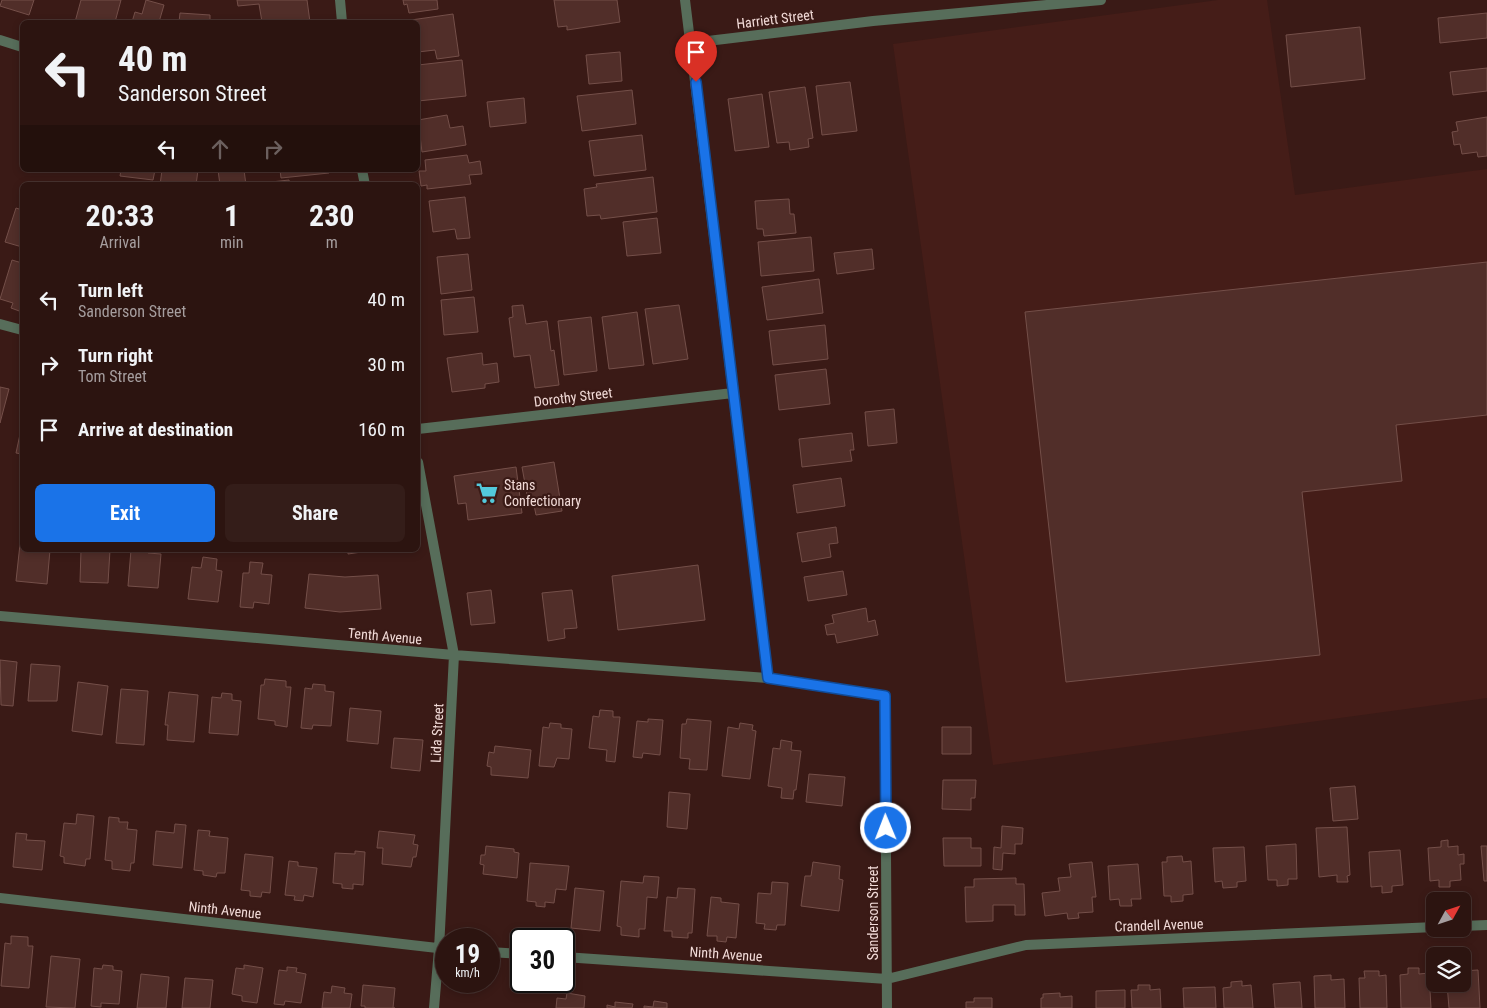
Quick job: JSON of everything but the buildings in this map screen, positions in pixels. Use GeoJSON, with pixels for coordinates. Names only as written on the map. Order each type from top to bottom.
{"type":"FeatureCollection","features":[{"type":"Feature","properties":{"kind":"street"},"geometry":{"type":"LineString","coordinates":[[340,0],[342,20]]}},
{"type":"Feature","properties":{"kind":"street"},"geometry":{"type":"LineString","coordinates":[[684,0],[691,43],[768,678]]}},
{"type":"Feature","properties":{"kind":"street","name":"Harriett Street"},"geometry":{"type":"LineString","coordinates":[[691,43],[873,21],[1101,0]]}},
{"type":"Feature","properties":{"kind":"street"},"geometry":{"type":"LineString","coordinates":[[0,40],[20,46]]}},
{"type":"Feature","properties":{"kind":"street"},"geometry":{"type":"LineString","coordinates":[[0,324],[20,329]]}},
{"type":"Feature","properties":{"kind":"street","name":"Dorothy Street"},"geometry":{"type":"LineString","coordinates":[[420,429],[732,393]]}},
{"type":"Feature","properties":{"kind":"street","name":"Lida Street"},"geometry":{"type":"LineString","coordinates":[[420,473],[454,655],[444,928]]}},
{"type":"Feature","properties":{"kind":"street","name":"Tenth Avenue"},"geometry":{"type":"LineString","coordinates":[[0,616],[454,655],[768,678]]}},
{"type":"Feature","properties":{"kind":"street","name":"Sanderson Street"},"geometry":{"type":"LineString","coordinates":[[768,678],[885,696],[887,1008]]}},
{"type":"Feature","properties":{"kind":"street","name":"Ninth Avenue"},"geometry":{"type":"LineString","coordinates":[[0,898],[435,948]]}},
{"type":"Feature","properties":{"kind":"street"},"geometry":{"type":"LineString","coordinates":[[1471,926],[1487,925]]}},
{"type":"Feature","properties":{"kind":"street","name":"Crandell Avenue"},"geometry":{"type":"LineString","coordinates":[[887,978],[1026,945],[1426,927]]}},
{"type":"Feature","properties":{"kind":"street","name":"Ninth Avenue"},"geometry":{"type":"LineString","coordinates":[[575,958],[887,978]]}},
{"type":"Feature","properties":{"kind":"street","name":"Lida Street"},"geometry":{"type":"LineString","coordinates":[[434,1008],[436,993]]}},
{"type":"Feature","properties":{"kind":"shaded area"},"geometry":{"type":"Polygon","coordinates":[[[1218,0],[1267,0],[1295,195],[1487,169],[1487,698],[993,765],[893,44],[1218,0]]]}},
{"type":"Feature","properties":{"kind":"place","name":"Stans Confectionary"},"geometry":{"type":"Point","coordinates":[487,493]}},
{"type":"Feature","properties":{"kind":"route"},"geometry":{"type":"LineString","coordinates":[[696,82],[732,393],[768,678],[885,696],[886,828]]}}]}
